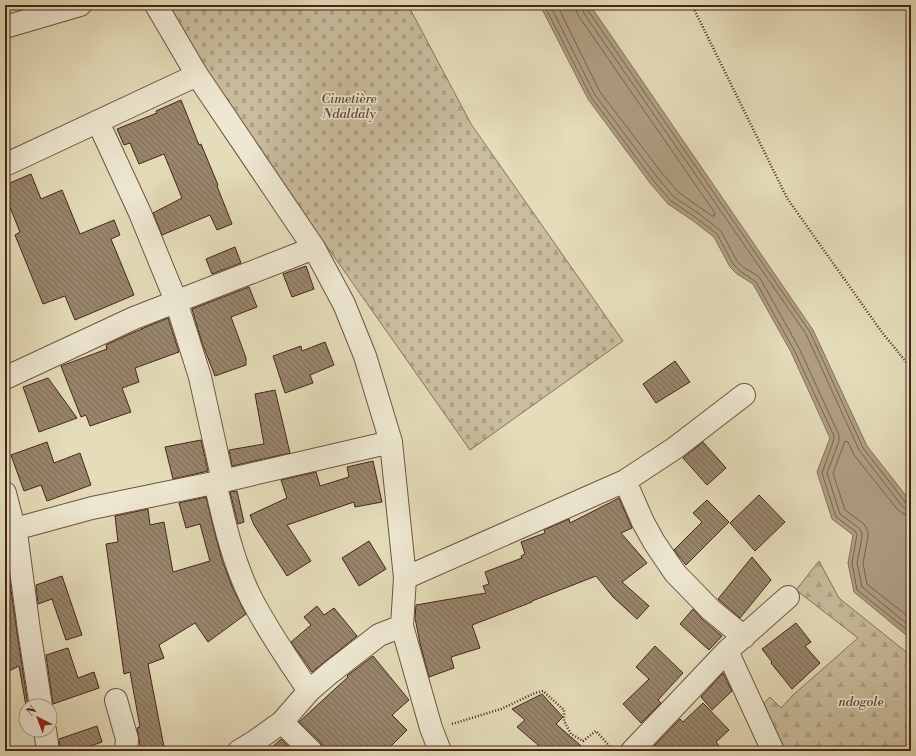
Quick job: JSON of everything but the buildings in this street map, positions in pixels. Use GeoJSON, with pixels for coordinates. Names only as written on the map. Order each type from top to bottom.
{"type":"FeatureCollection","features":[{"type":"Feature","properties":{"kind":"street"},"geometry":{"type":"LineString","coordinates":[[5,27],[80,5]]}},
{"type":"Feature","properties":{"kind":"street"},"geometry":{"type":"LineString","coordinates":[[156,5],[197,75],[314,248],[344,304],[362,350],[391,442],[405,578],[402,626],[431,728],[440,751]]}},
{"type":"Feature","properties":{"kind":"street"},"geometry":{"type":"LineString","coordinates":[[5,165],[197,75]]}},
{"type":"Feature","properties":{"kind":"street"},"geometry":{"type":"LineString","coordinates":[[98,122],[140,214],[176,302],[200,378],[229,541],[235,559],[251,597],[269,632],[309,691]]}},
{"type":"Feature","properties":{"kind":"street"},"geometry":{"type":"LineString","coordinates":[[5,378],[134,318],[314,248]]}},
{"type":"Feature","properties":{"kind":"street"},"geometry":{"type":"LineString","coordinates":[[405,578],[625,481],[675,448],[744,395]]}},
{"type":"Feature","properties":{"kind":"street"},"geometry":{"type":"LineString","coordinates":[[12,538],[92,508],[219,482],[391,442]]}},
{"type":"Feature","properties":{"kind":"street"},"geometry":{"type":"LineString","coordinates":[[625,481],[643,522],[674,573],[710,610],[736,644],[773,751]]}},
{"type":"Feature","properties":{"kind":"street"},"geometry":{"type":"LineString","coordinates":[[5,493],[40,698]]}},
{"type":"Feature","properties":{"kind":"street"},"geometry":{"type":"LineString","coordinates":[[632,751],[736,644],[788,597]]}},
{"type":"Feature","properties":{"kind":"street"},"geometry":{"type":"LineString","coordinates":[[238,751],[254,742],[282,722],[309,691],[379,635],[402,626]]}},
{"type":"Feature","properties":{"kind":"street"},"geometry":{"type":"LineString","coordinates":[[116,700],[127,739],[126,751]]}},
{"type":"Feature","properties":{"kind":"street"},"geometry":{"type":"LineString","coordinates":[[282,722],[311,751]]}},
{"type":"Feature","properties":{"kind":"street"},"geometry":{"type":"LineString","coordinates":[[46,738],[48,751]]}},
{"type":"Feature","properties":{"kind":"path"},"geometry":{"type":"LineString","coordinates":[[692,5],[787,198],[880,331],[911,368]]}},
{"type":"Feature","properties":{"kind":"path"},"geometry":{"type":"LineString","coordinates":[[452,724],[501,709],[534,693],[543,691],[564,710],[564,721],[571,734],[583,741],[596,731],[614,751]]}},
{"type":"Feature","properties":{"kind":"green space","name":"Cimetière Ndaldaly"},"geometry":{"type":"Polygon","coordinates":[[[165,5],[408,5],[471,124],[623,341],[470,450],[163,13],[165,5]]]}},
{"type":"Feature","properties":{"kind":"green space","name":"ndogole"},"geometry":{"type":"Polygon","coordinates":[[[819,561],[839,598],[911,656],[911,751],[783,751],[762,705],[770,697],[781,708],[793,695],[858,638],[796,590],[819,561]]]}},
{"type":"Feature","properties":{"kind":"water"},"geometry":{"type":"Polygon","coordinates":[[[540,5],[590,5],[813,330],[867,446],[911,502],[911,639],[854,592],[848,563],[853,535],[832,519],[817,472],[830,438],[791,352],[753,284],[737,274],[730,267],[714,237],[668,204],[650,183],[588,99],[540,5]]]}}]}
